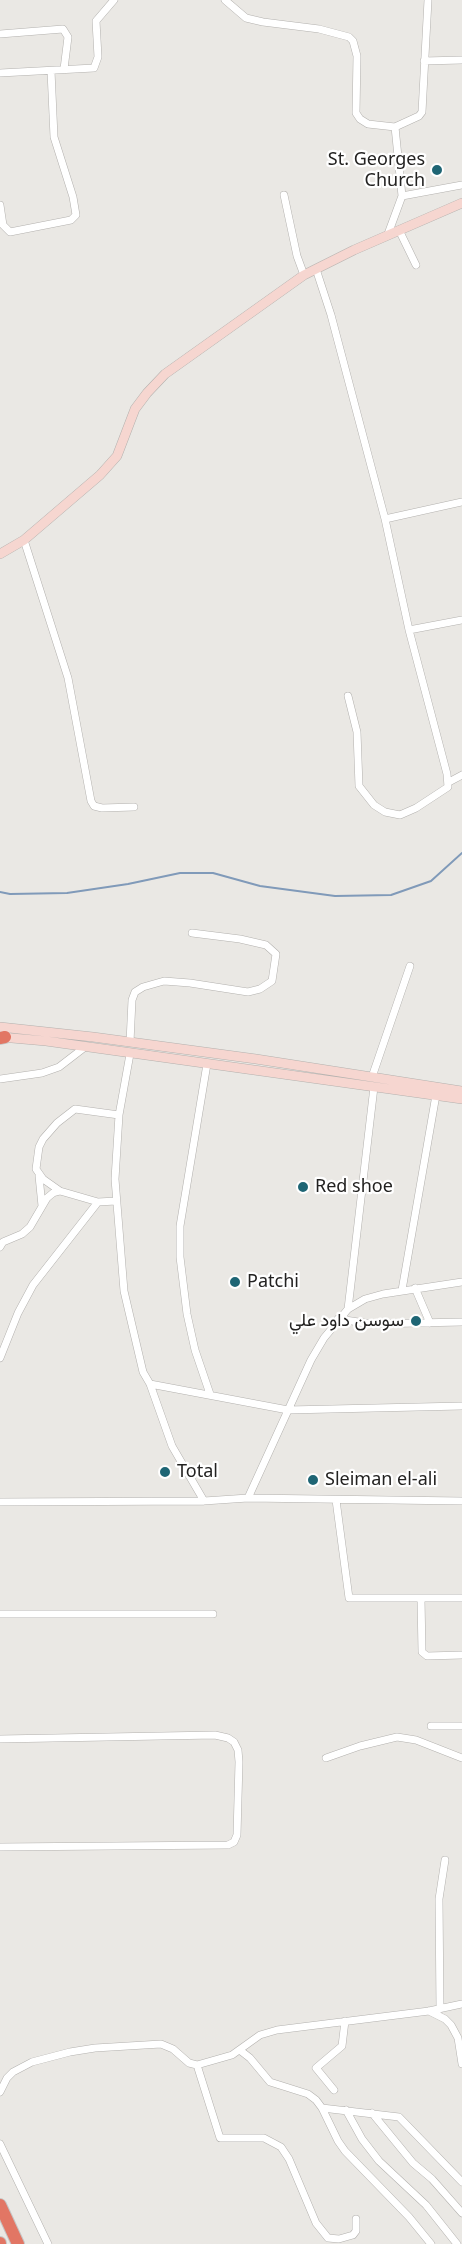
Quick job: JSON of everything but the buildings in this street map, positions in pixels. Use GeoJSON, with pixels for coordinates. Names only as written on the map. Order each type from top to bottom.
{"type":"FeatureCollection","features":[{"type":"Feature","properties":{"kind":"highway"},"geometry":{"type":"LineString","coordinates":[[0,2205],[18,2244]]}},
{"type":"Feature","properties":{"kind":"main road"},"geometry":{"type":"LineString","coordinates":[[0,554],[24,540],[100,475],[117,456],[135,409],[165,374],[304,275],[388,234],[462,204]]}},
{"type":"Feature","properties":{"kind":"main road"},"geometry":{"type":"LineString","coordinates":[[1,1035],[130,1042],[462,1099]]}},
{"type":"Feature","properties":{"kind":"main road"},"geometry":{"type":"LineString","coordinates":[[1,1035],[207,1064],[462,1091]]}},
{"type":"Feature","properties":{"kind":"street"},"geometry":{"type":"LineString","coordinates":[[0,73],[91,69],[96,66],[98,57],[96,21],[114,0]]}},
{"type":"Feature","properties":{"kind":"street"},"geometry":{"type":"LineString","coordinates":[[225,0],[241,14],[256,21],[319,29],[350,37],[357,47],[356,113],[368,124],[395,127],[419,116],[422,112],[428,0]]}},
{"type":"Feature","properties":{"kind":"street"},"geometry":{"type":"LineString","coordinates":[[0,34],[63,29],[68,37],[64,69]]}},
{"type":"Feature","properties":{"kind":"street"},"geometry":{"type":"LineString","coordinates":[[424,61],[462,60]]}},
{"type":"Feature","properties":{"kind":"street"},"geometry":{"type":"LineString","coordinates":[[0,205],[3,225],[10,232],[71,220],[76,215],[73,197],[54,137],[51,71]]}},
{"type":"Feature","properties":{"kind":"street"},"geometry":{"type":"LineString","coordinates":[[388,234],[402,196],[395,127]]}},
{"type":"Feature","properties":{"kind":"street"},"geometry":{"type":"LineString","coordinates":[[402,196],[462,185]]}},
{"type":"Feature","properties":{"kind":"street"},"geometry":{"type":"LineString","coordinates":[[284,195],[297,256],[304,275]]}},
{"type":"Feature","properties":{"kind":"street"},"geometry":{"type":"LineString","coordinates":[[399,230],[416,266]]}},
{"type":"Feature","properties":{"kind":"street"},"geometry":{"type":"LineString","coordinates":[[316,269],[331,315],[384,519],[409,630],[449,782]]}},
{"type":"Feature","properties":{"kind":"street"},"geometry":{"type":"LineString","coordinates":[[384,519],[462,502]]}},
{"type":"Feature","properties":{"kind":"street"},"geometry":{"type":"LineString","coordinates":[[24,540],[68,678],[91,801],[94,806],[102,808],[134,807]]}},
{"type":"Feature","properties":{"kind":"street"},"geometry":{"type":"LineString","coordinates":[[409,630],[462,620]]}},
{"type":"Feature","properties":{"kind":"street"},"geometry":{"type":"LineString","coordinates":[[348,696],[357,732],[359,786],[374,806],[385,812],[400,815],[416,808],[444,790],[449,782],[462,775]]}},
{"type":"Feature","properties":{"kind":"street"},"geometry":{"type":"LineString","coordinates":[[130,1042],[132,1000],[135,992],[143,987],[164,981],[248,992],[260,989],[272,981],[276,954],[266,945],[192,933]]}},
{"type":"Feature","properties":{"kind":"street"},"geometry":{"type":"LineString","coordinates":[[348,1309],[373,1082],[410,966]]}},
{"type":"Feature","properties":{"kind":"street"},"geometry":{"type":"LineString","coordinates":[[0,1079],[42,1073],[59,1067],[85,1047]]}},
{"type":"Feature","properties":{"kind":"street"},"geometry":{"type":"LineString","coordinates":[[130,1054],[119,1115],[116,1151],[116,1201],[128,1313],[143,1372],[150,1384],[172,1446],[204,1501]]}},
{"type":"Feature","properties":{"kind":"street"},"geometry":{"type":"LineString","coordinates":[[207,1064],[180,1226],[180,1257],[187,1314],[195,1350],[210,1394]]}},
{"type":"Feature","properties":{"kind":"street"},"geometry":{"type":"LineString","coordinates":[[402,1290],[436,1095]]}},
{"type":"Feature","properties":{"kind":"street"},"geometry":{"type":"LineString","coordinates":[[42,1206],[36,1163],[43,1139],[75,1109],[119,1115]]}},
{"type":"Feature","properties":{"kind":"street"},"geometry":{"type":"LineString","coordinates":[[38,1174],[60,1191],[98,1202],[116,1201]]}},
{"type":"Feature","properties":{"kind":"street"},"geometry":{"type":"LineString","coordinates":[[0,1247],[3,1242],[22,1234],[30,1227],[42,1206],[53,1193],[60,1191]]}},
{"type":"Feature","properties":{"kind":"street"},"geometry":{"type":"LineString","coordinates":[[0,1358],[18,1313],[33,1285],[98,1202]]}},
{"type":"Feature","properties":{"kind":"street"},"geometry":{"type":"LineString","coordinates":[[248,1498],[311,1360],[338,1319],[348,1309],[365,1299],[415,1287],[462,1282]]}},
{"type":"Feature","properties":{"kind":"street"},"geometry":{"type":"LineString","coordinates":[[415,1287],[430,1323]]}},
{"type":"Feature","properties":{"kind":"street"},"geometry":{"type":"LineString","coordinates":[[338,1319],[372,1324],[462,1322]]}},
{"type":"Feature","properties":{"kind":"street"},"geometry":{"type":"LineString","coordinates":[[150,1384],[288,1410],[462,1406]]}},
{"type":"Feature","properties":{"kind":"street"},"geometry":{"type":"LineString","coordinates":[[0,1502],[204,1501],[248,1498],[462,1501]]}},
{"type":"Feature","properties":{"kind":"street"},"geometry":{"type":"LineString","coordinates":[[336,1500],[349,1598],[462,1598]]}},
{"type":"Feature","properties":{"kind":"street"},"geometry":{"type":"LineString","coordinates":[[421,1599],[422,1652],[427,1656],[462,1656]]}},
{"type":"Feature","properties":{"kind":"street"},"geometry":{"type":"LineString","coordinates":[[0,1614],[213,1614]]}},
{"type":"Feature","properties":{"kind":"street"},"geometry":{"type":"LineString","coordinates":[[431,1726],[462,1726]]}},
{"type":"Feature","properties":{"kind":"street"},"geometry":{"type":"LineString","coordinates":[[0,1739],[215,1735],[228,1737],[234,1742],[238,1750],[239,1762],[237,1835],[234,1842],[228,1845],[0,1847]]}},
{"type":"Feature","properties":{"kind":"street"},"geometry":{"type":"LineString","coordinates":[[326,1758],[397,1737],[416,1740],[462,1758]]}},
{"type":"Feature","properties":{"kind":"street"},"geometry":{"type":"LineString","coordinates":[[440,2009],[439,1899],[445,1860]]}},
{"type":"Feature","properties":{"kind":"street"},"geometry":{"type":"LineString","coordinates":[[0,2092],[9,2075],[26,2065],[54,2055],[81,2050],[161,2044],[173,2049],[191,2064],[197,2065],[225,2058],[241,2050],[264,2033],[429,2011],[462,2004]]}},
{"type":"Feature","properties":{"kind":"street"},"geometry":{"type":"LineString","coordinates":[[429,2011],[445,2019],[451,2025],[458,2038],[462,2064]]}},
{"type":"Feature","properties":{"kind":"street"},"geometry":{"type":"LineString","coordinates":[[334,2090],[316,2068],[342,2046],[345,2021]]}},
{"type":"Feature","properties":{"kind":"street"},"geometry":{"type":"LineString","coordinates":[[241,2050],[270,2082],[308,2094],[322,2108],[345,2151],[410,2217],[431,2244]]}},
{"type":"Feature","properties":{"kind":"street"},"geometry":{"type":"LineString","coordinates":[[197,2065],[220,2138],[264,2138],[281,2147],[290,2159],[316,2223],[328,2238],[339,2240],[353,2235],[356,2231],[357,2219]]}},
{"type":"Feature","properties":{"kind":"street"},"geometry":{"type":"LineString","coordinates":[[322,2108],[396,2116],[462,2182]]}},
{"type":"Feature","properties":{"kind":"street"},"geometry":{"type":"LineString","coordinates":[[346,2110],[362,2139],[379,2161],[426,2205],[457,2244]]}},
{"type":"Feature","properties":{"kind":"street"},"geometry":{"type":"LineString","coordinates":[[372,2113],[413,2163],[432,2179],[462,2213]]}},
{"type":"Feature","properties":{"kind":"street"},"geometry":{"type":"LineString","coordinates":[[0,2144],[48,2244]]}},
{"type":"Feature","properties":{"kind":"waterway"},"geometry":{"type":"LineString","coordinates":[[0,892],[10,894],[67,893],[180,873],[213,873],[260,886],[335,896],[391,895],[431,881],[462,853]]}},
{"type":"Feature","properties":{"kind":"place","name":"St. Georges Church"},"geometry":{"type":"Point","coordinates":[437,170]}},
{"type":"Feature","properties":{"kind":"place","name":"Red shoe"},"geometry":{"type":"Point","coordinates":[303,1187]}},
{"type":"Feature","properties":{"kind":"place","name":"Patchi"},"geometry":{"type":"Point","coordinates":[235,1282]}},
{"type":"Feature","properties":{"kind":"place","name":"سوسن داود علي"},"geometry":{"type":"Point","coordinates":[416,1321]}},
{"type":"Feature","properties":{"kind":"place","name":"Total"},"geometry":{"type":"Point","coordinates":[165,1472]}},
{"type":"Feature","properties":{"kind":"place","name":"Sleiman el-ali"},"geometry":{"type":"Point","coordinates":[313,1480]}}]}
